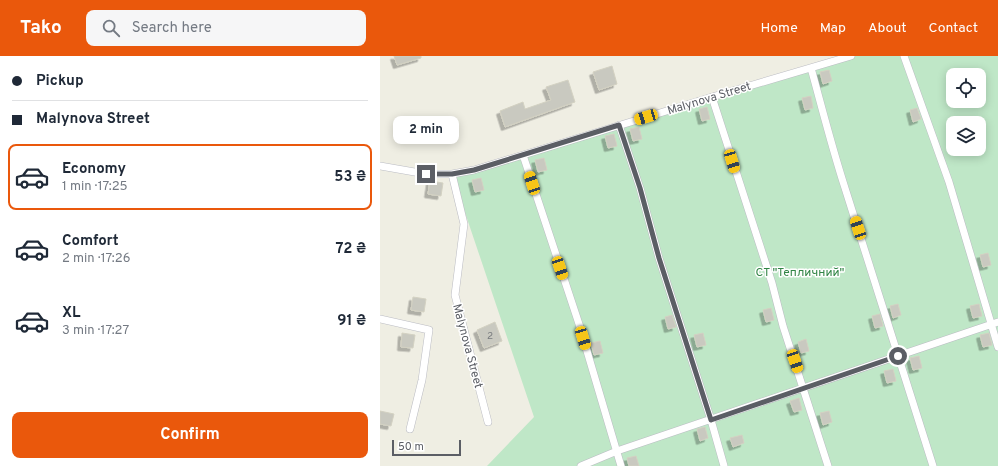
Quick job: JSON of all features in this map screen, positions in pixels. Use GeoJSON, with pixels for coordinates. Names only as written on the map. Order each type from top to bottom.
{"type":"FeatureCollection","features":[{"type":"Feature","properties":{"kind":"street","name":"Malynova Street"},"geometry":{"type":"LineString","coordinates":[[380,166],[426,174],[452,174],[474,170],[851,56]]}},
{"type":"Feature","properties":{"kind":"street"},"geometry":{"type":"LineString","coordinates":[[904,56],[949,182],[995,324],[998,347]]}},
{"type":"Feature","properties":{"kind":"street"},"geometry":{"type":"LineString","coordinates":[[811,68],[844,187],[933,466]]}},
{"type":"Feature","properties":{"kind":"street"},"geometry":{"type":"LineString","coordinates":[[712,97],[772,283],[783,326],[828,466]]}},
{"type":"Feature","properties":{"kind":"street"},"geometry":{"type":"LineString","coordinates":[[619,125],[640,188],[659,258],[711,420],[724,466]]}},
{"type":"Feature","properties":{"kind":"street"},"geometry":{"type":"LineString","coordinates":[[523,155],[578,324],[621,466]]}},
{"type":"Feature","properties":{"kind":"street","name":"Malynova Street"},"geometry":{"type":"LineString","coordinates":[[452,174],[464,224],[455,295],[488,422]]}},
{"type":"Feature","properties":{"kind":"street"},"geometry":{"type":"LineString","coordinates":[[380,319],[429,330],[422,380],[410,429]]}},
{"type":"Feature","properties":{"kind":"street"},"geometry":{"type":"LineString","coordinates":[[581,466],[617,452],[995,324]]}},
{"type":"Feature","properties":{"kind":"green space","name":"СТ \"Тепличний\""},"geometry":{"type":"Polygon","coordinates":[[[841,56],[998,56],[998,466],[487,466],[534,417],[452,174],[841,56]]]}},
{"type":"Feature","properties":{"kind":"building"},"geometry":{"type":"Polygon","coordinates":[[[394,56],[421,56],[421,58],[397,65],[394,56]]]}},
{"type":"Feature","properties":{"kind":"building"},"geometry":{"type":"Polygon","coordinates":[[[612,66],[617,84],[599,90],[593,72],[612,66]]]}},
{"type":"Feature","properties":{"kind":"building"},"geometry":{"type":"Polygon","coordinates":[[[829,70],[832,81],[823,84],[820,72],[829,70]]]}},
{"type":"Feature","properties":{"kind":"building"},"geometry":{"type":"Polygon","coordinates":[[[568,80],[575,102],[505,127],[500,111],[523,102],[525,109],[551,100],[546,87],[568,80]]]}},
{"type":"Feature","properties":{"kind":"building"},"geometry":{"type":"Polygon","coordinates":[[[811,96],[813,108],[805,110],[802,98],[811,96]]]}},
{"type":"Feature","properties":{"kind":"building"},"geometry":{"type":"Polygon","coordinates":[[[707,107],[710,119],[702,121],[699,109],[707,107]]]}},
{"type":"Feature","properties":{"kind":"building"},"geometry":{"type":"Polygon","coordinates":[[[917,108],[921,119],[913,122],[910,110],[917,108]]]}},
{"type":"Feature","properties":{"kind":"building"},"geometry":{"type":"Polygon","coordinates":[[[639,127],[642,139],[633,141],[630,129],[639,127]]]}},
{"type":"Feature","properties":{"kind":"building"},"geometry":{"type":"Polygon","coordinates":[[[614,134],[617,146],[608,148],[605,136],[614,134]]]}},
{"type":"Feature","properties":{"kind":"building"},"geometry":{"type":"Polygon","coordinates":[[[544,158],[547,170],[538,172],[535,160],[544,158]]]}},
{"type":"Feature","properties":{"kind":"building"},"geometry":{"type":"Polygon","coordinates":[[[481,178],[484,190],[475,192],[472,180],[481,178]]]}},
{"type":"Feature","properties":{"kind":"building"},"geometry":{"type":"Polygon","coordinates":[[[430,181],[443,183],[441,196],[428,194],[430,181]]]}},
{"type":"Feature","properties":{"kind":"building"},"geometry":{"type":"Polygon","coordinates":[[[988,253],[991,265],[983,267],[980,255],[988,253]]]}},
{"type":"Feature","properties":{"kind":"building"},"geometry":{"type":"Polygon","coordinates":[[[413,297],[426,299],[424,312],[411,310],[413,297]]]}},
{"type":"Feature","properties":{"kind":"building"},"geometry":{"type":"Polygon","coordinates":[[[898,304],[901,315],[893,318],[890,306],[898,304]]]}},
{"type":"Feature","properties":{"kind":"building"},"geometry":{"type":"Polygon","coordinates":[[[979,304],[982,316],[973,318],[970,306],[979,304]]]}},
{"type":"Feature","properties":{"kind":"building"},"geometry":{"type":"Polygon","coordinates":[[[771,308],[774,320],[766,322],[763,310],[771,308]]]}},
{"type":"Feature","properties":{"kind":"building"},"geometry":{"type":"Polygon","coordinates":[[[880,314],[883,326],[875,328],[872,316],[880,314]]]}},
{"type":"Feature","properties":{"kind":"building"},"geometry":{"type":"Polygon","coordinates":[[[672,315],[676,327],[668,329],[665,317],[672,315]]]}},
{"type":"Feature","properties":{"kind":"building"},"geometry":{"type":"Polygon","coordinates":[[[495,322],[502,341],[484,348],[477,330],[495,322]]]}},
{"type":"Feature","properties":{"kind":"building"},"geometry":{"type":"Polygon","coordinates":[[[402,333],[415,335],[413,348],[401,347],[402,333]]]}},
{"type":"Feature","properties":{"kind":"building"},"geometry":{"type":"Polygon","coordinates":[[[703,333],[706,345],[697,347],[694,335],[703,333]]]}},
{"type":"Feature","properties":{"kind":"building"},"geometry":{"type":"Polygon","coordinates":[[[989,333],[992,345],[983,347],[980,335],[989,333]]]}},
{"type":"Feature","properties":{"kind":"building"},"geometry":{"type":"Polygon","coordinates":[[[806,339],[809,351],[801,353],[798,342],[806,339]]]}},
{"type":"Feature","properties":{"kind":"building"},"geometry":{"type":"Polygon","coordinates":[[[600,341],[603,353],[594,355],[591,343],[600,341]]]}},
{"type":"Feature","properties":{"kind":"building"},"geometry":{"type":"Polygon","coordinates":[[[919,356],[922,368],[913,370],[910,358],[919,356]]]}},
{"type":"Feature","properties":{"kind":"building"},"geometry":{"type":"Polygon","coordinates":[[[893,369],[896,381],[887,383],[884,371],[893,369]]]}},
{"type":"Feature","properties":{"kind":"building"},"geometry":{"type":"Polygon","coordinates":[[[799,398],[802,410],[794,412],[790,401],[799,398]]]}},
{"type":"Feature","properties":{"kind":"building"},"geometry":{"type":"Polygon","coordinates":[[[380,411],[394,414],[391,426],[380,424],[380,411]]]}},
{"type":"Feature","properties":{"kind":"building"},"geometry":{"type":"Polygon","coordinates":[[[829,411],[832,422],[823,425],[820,413],[829,411]]]}},
{"type":"Feature","properties":{"kind":"building"},"geometry":{"type":"Polygon","coordinates":[[[705,427],[708,438],[700,441],[697,429],[705,427]]]}},
{"type":"Feature","properties":{"kind":"building"},"geometry":{"type":"Polygon","coordinates":[[[742,435],[744,443],[733,447],[730,438],[742,435]]]}},
{"type":"Feature","properties":{"kind":"building"},"geometry":{"type":"Polygon","coordinates":[[[636,456],[639,466],[629,466],[627,458],[636,456]]]}},
{"type":"Feature","properties":{"kind":"route"},"geometry":{"type":"LineString","coordinates":[[426,174],[452,174],[474,170],[619,125],[640,188],[659,258],[711,420],[898,356]]}}]}
